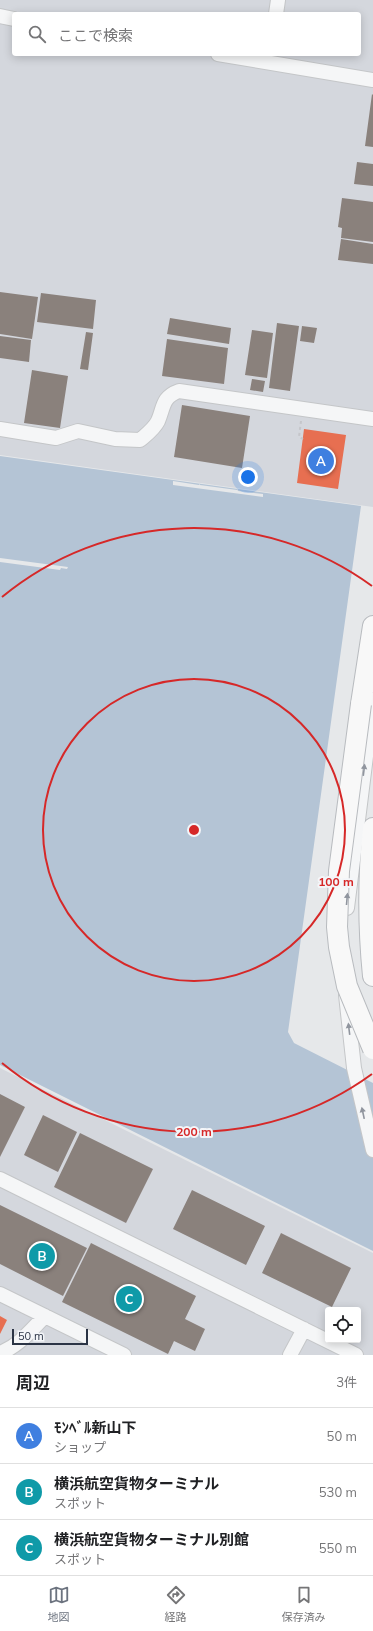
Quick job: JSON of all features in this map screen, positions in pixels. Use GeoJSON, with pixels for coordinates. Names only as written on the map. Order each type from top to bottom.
{"type":"FeatureCollection","features":[{"type":"Feature","properties":{"kind":"highway"},"geometry":{"type":"LineString","coordinates":[[373,626],[367,702],[339,871],[337,927],[339,947],[347,986],[373,1049]]}},
{"type":"Feature","properties":{"kind":"highway"},"geometry":{"type":"LineString","coordinates":[[373,828],[368,894],[369,938],[373,976]]}},
{"type":"Feature","properties":{"kind":"street"},"geometry":{"type":"LineString","coordinates":[[276,12],[278,0]]}},
{"type":"Feature","properties":{"kind":"street"},"geometry":{"type":"LineString","coordinates":[[0,16],[12,18]]}},
{"type":"Feature","properties":{"kind":"street"},"geometry":{"type":"LineString","coordinates":[[244,56],[269,58],[373,80]]}},
{"type":"Feature","properties":{"kind":"street"},"geometry":{"type":"LineString","coordinates":[[0,429],[56,438],[78,432],[115,439],[140,440],[154,428],[163,405],[170,394],[179,392],[373,419]]}},
{"type":"Feature","properties":{"kind":"street"},"geometry":{"type":"LineString","coordinates":[[367,702],[347,897],[345,935],[346,1004],[354,1068],[373,1150]]}},
{"type":"Feature","properties":{"kind":"street"},"geometry":{"type":"LineString","coordinates":[[0,1179],[356,1355]]}},
{"type":"Feature","properties":{"kind":"street"},"geometry":{"type":"LineString","coordinates":[[0,1294],[124,1355]]}},
{"type":"Feature","properties":{"kind":"street"},"geometry":{"type":"LineString","coordinates":[[0,1353],[9,1350],[45,1316]]}},
{"type":"Feature","properties":{"kind":"street"},"geometry":{"type":"LineString","coordinates":[[290,1355],[304,1329]]}},
{"type":"Feature","properties":{"kind":"path"},"geometry":{"type":"LineString","coordinates":[[300,421],[299,437],[303,439]]}},
{"type":"Feature","properties":{"kind":"shaded area"},"geometry":{"type":"Polygon","coordinates":[[[0,0],[373,0],[373,507],[0,455],[0,0]]]}},
{"type":"Feature","properties":{"kind":"shaded area"},"geometry":{"type":"Polygon","coordinates":[[[0,1068],[373,1253],[373,1355],[0,1355],[0,1068]]]}},
{"type":"Feature","properties":{"kind":"water"},"geometry":{"type":"Polygon","coordinates":[[[0,456],[361,506],[288,1032],[294,1043],[373,1083],[373,1251],[0,1065],[0,456]]]}},
{"type":"Feature","properties":{"kind":"pier"},"geometry":{"type":"Polygon","coordinates":[[[173,481],[237,489],[238,491],[263,494],[263,497],[173,485],[173,481]]]}},
{"type":"Feature","properties":{"kind":"pier"},"geometry":{"type":"Polygon","coordinates":[[[0,558],[68,567],[67,569],[61,568],[60,570],[0,562],[0,558]]]}},
{"type":"Feature","properties":{"kind":"building: 商業"},"geometry":{"type":"Polygon","coordinates":[[[304,429],[346,435],[338,489],[297,483],[304,429]]]}},
{"type":"Feature","properties":{"kind":"building: 商業"},"geometry":{"type":"Polygon","coordinates":[[[0,1316],[7,1320],[0,1334],[0,1316]]]}},
{"type":"Feature","properties":{"kind":"building: 工業"},"geometry":{"type":"Polygon","coordinates":[[[372,94],[373,95],[373,147],[365,146],[372,94]]]}},
{"type":"Feature","properties":{"kind":"building: 工業"},"geometry":{"type":"Polygon","coordinates":[[[357,162],[373,164],[373,186],[354,184],[357,162]]]}},
{"type":"Feature","properties":{"kind":"building: 工業"},"geometry":{"type":"Polygon","coordinates":[[[342,198],[373,202],[373,242],[341,238],[342,228],[338,227],[342,198]]]}},
{"type":"Feature","properties":{"kind":"building: 工業"},"geometry":{"type":"Polygon","coordinates":[[[341,239],[373,244],[373,264],[338,260],[341,239]]]}},
{"type":"Feature","properties":{"kind":"building: 工業"},"geometry":{"type":"Polygon","coordinates":[[[0,292],[38,297],[32,339],[0,334],[0,292]]]}},
{"type":"Feature","properties":{"kind":"building: 工業"},"geometry":{"type":"Polygon","coordinates":[[[41,293],[96,300],[93,329],[37,322],[41,293]]]}},
{"type":"Feature","properties":{"kind":"building: 工業"},"geometry":{"type":"Polygon","coordinates":[[[170,318],[231,328],[229,344],[167,334],[170,318]]]}},
{"type":"Feature","properties":{"kind":"building: 工業"},"geometry":{"type":"Polygon","coordinates":[[[277,323],[299,326],[290,391],[269,388],[277,323]]]}},
{"type":"Feature","properties":{"kind":"building: 工業"},"geometry":{"type":"Polygon","coordinates":[[[302,326],[317,328],[314,343],[300,341],[302,326]]]}},
{"type":"Feature","properties":{"kind":"building: 工業"},"geometry":{"type":"Polygon","coordinates":[[[252,330],[273,333],[267,378],[245,375],[252,330]]]}},
{"type":"Feature","properties":{"kind":"building: 工業"},"geometry":{"type":"Polygon","coordinates":[[[86,332],[93,333],[88,370],[80,369],[86,332]]]}},
{"type":"Feature","properties":{"kind":"building: 工業"},"geometry":{"type":"Polygon","coordinates":[[[0,336],[31,340],[29,362],[0,358],[0,336]]]}},
{"type":"Feature","properties":{"kind":"building: 工業"},"geometry":{"type":"Polygon","coordinates":[[[167,339],[228,348],[224,384],[162,376],[167,339]]]}},
{"type":"Feature","properties":{"kind":"building: 工業"},"geometry":{"type":"Polygon","coordinates":[[[32,370],[68,376],[60,428],[24,423],[32,370]]]}},
{"type":"Feature","properties":{"kind":"building: 工業"},"geometry":{"type":"Polygon","coordinates":[[[252,379],[265,381],[263,392],[250,390],[252,379]]]}},
{"type":"Feature","properties":{"kind":"building: 工業"},"geometry":{"type":"Polygon","coordinates":[[[182,405],[250,416],[242,468],[174,457],[182,405]]]}},
{"type":"Feature","properties":{"kind":"building: 工業"},"geometry":{"type":"Polygon","coordinates":[[[0,1094],[25,1107],[0,1157],[0,1094]]]}},
{"type":"Feature","properties":{"kind":"building: 工業"},"geometry":{"type":"Polygon","coordinates":[[[43,1115],[77,1132],[58,1172],[24,1155],[43,1115]]]}},
{"type":"Feature","properties":{"kind":"building: 工業"},"geometry":{"type":"Polygon","coordinates":[[[80,1133],[153,1169],[126,1223],[54,1187],[80,1133]]]}},
{"type":"Feature","properties":{"kind":"building: 工業"},"geometry":{"type":"Polygon","coordinates":[[[192,1190],[265,1226],[246,1265],[173,1229],[192,1190]]]}},
{"type":"Feature","properties":{"kind":"building: 工業"},"geometry":{"type":"Polygon","coordinates":[[[0,1205],[87,1248],[63,1296],[0,1264],[0,1205]]]}},
{"type":"Feature","properties":{"kind":"building: 工業"},"geometry":{"type":"Polygon","coordinates":[[[281,1233],[351,1268],[332,1307],[262,1273],[281,1233]]]}},
{"type":"Feature","properties":{"kind":"building: 工業"},"geometry":{"type":"Polygon","coordinates":[[[91,1243],[196,1296],[185,1319],[205,1329],[195,1351],[174,1341],[168,1354],[62,1302],[91,1243]]]}},
{"type":"Feature","properties":{"kind":"place","name":"ﾓﾝﾍﾞﾙ新山下"},"geometry":{"type":"Point","coordinates":[321,461]}},
{"type":"Feature","properties":{"kind":"place","name":"横浜航空貨物ターミナル"},"geometry":{"type":"Point","coordinates":[42,1256]}},
{"type":"Feature","properties":{"kind":"place","name":"横浜航空貨物ターミナル別館"},"geometry":{"type":"Point","coordinates":[129,1299]}}]}
